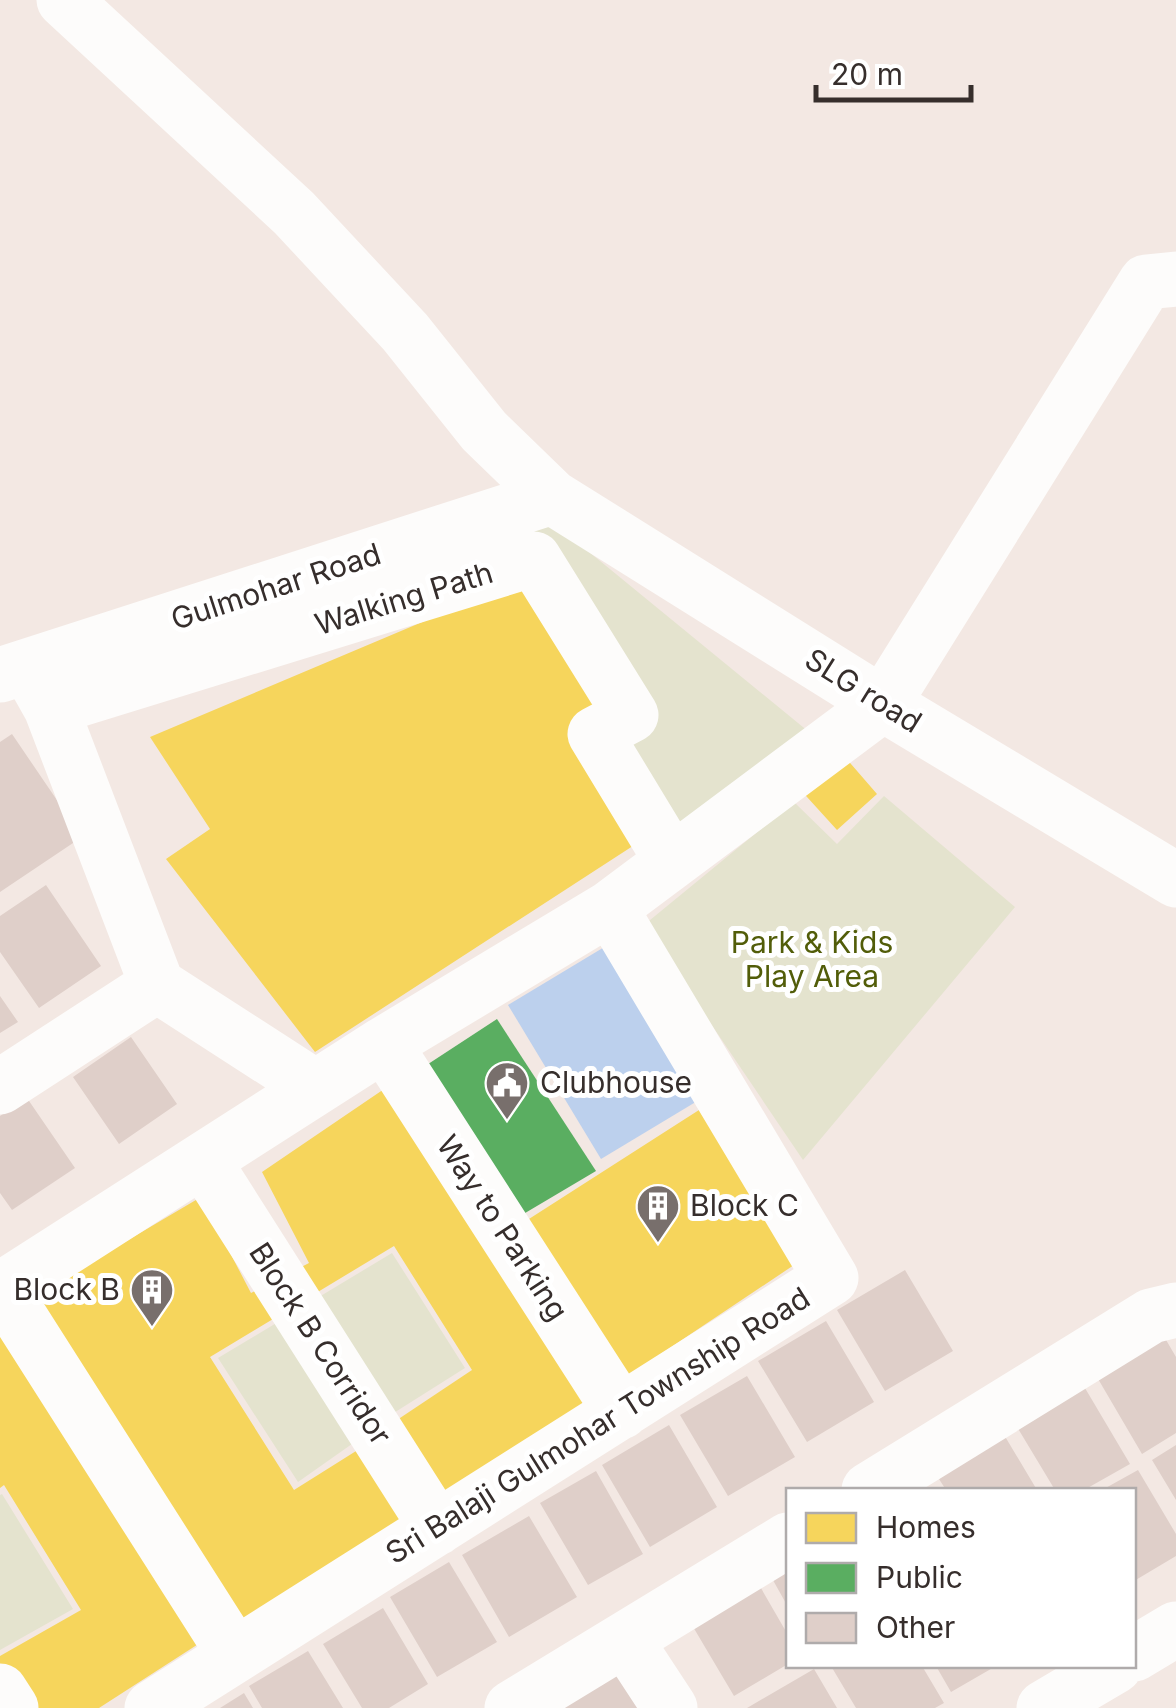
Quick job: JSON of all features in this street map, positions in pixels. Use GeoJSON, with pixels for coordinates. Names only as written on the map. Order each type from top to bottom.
{"type":"FeatureCollection","features":[{"type":"Feature","properties":{"kind":"street","name":"SLG road"},"geometry":{"type":"LineString","coordinates":[[64,0],[294,213],[404,332],[484,431],[552,497],[883,704],[1176,880]]}},
{"type":"Feature","properties":{"kind":"street"},"geometry":{"type":"LineString","coordinates":[[235,1656],[1,1290],[384,1044],[610,908],[883,704],[1146,282],[1176,279]]}},
{"type":"Feature","properties":{"kind":"street","name":"Gulmohar Road"},"geometry":{"type":"LineString","coordinates":[[26,684],[552,497]]}},
{"type":"Feature","properties":{"kind":"street","name":"Walking Path"},"geometry":{"type":"LineString","coordinates":[[26,684],[534,559],[631,715],[595,734],[672,861]]}},
{"type":"Feature","properties":{"kind":"street"},"geometry":{"type":"LineString","coordinates":[[26,684],[158,986],[315,1088]]}},
{"type":"Feature","properties":{"kind":"street","name":"Sri Balaji Gulmohar Township Road"},"geometry":{"type":"LineString","coordinates":[[152,1708],[831,1278],[610,908]]}},
{"type":"Feature","properties":{"kind":"street"},"geometry":{"type":"LineString","coordinates":[[0,1086],[158,986]]}},
{"type":"Feature","properties":{"kind":"street","name":"Way to Parking"},"geometry":{"type":"LineString","coordinates":[[384,1044],[620,1412]]}},
{"type":"Feature","properties":{"kind":"street","name":"Block B Corridor"},"geometry":{"type":"LineString","coordinates":[[203,1160],[438,1528]]}},
{"type":"Feature","properties":{"kind":"street"},"geometry":{"type":"LineString","coordinates":[[872,1488],[1151,1316],[1176,1310]]}},
{"type":"Feature","properties":{"kind":"street"},"geometry":{"type":"LineString","coordinates":[[512,1708],[786,1541]]}},
{"type":"Feature","properties":{"kind":"street"},"geometry":{"type":"LineString","coordinates":[[1136,1653],[1176,1629]]}},
{"type":"Feature","properties":{"kind":"street"},"geometry":{"type":"LineString","coordinates":[[626,1641],[670,1708]]}},
{"type":"Feature","properties":{"kind":"street"},"geometry":{"type":"LineString","coordinates":[[1044,1708],[1112,1668]]}},
{"type":"Feature","properties":{"kind":"street"},"geometry":{"type":"LineString","coordinates":[[0,1692],[11,1708]]}},
{"type":"Feature","properties":{"kind":"green space"},"geometry":{"type":"Polygon","coordinates":[[[550,520],[809,732],[667,839],[527,537],[550,520]]]}},
{"type":"Feature","properties":{"kind":"green space","name":"Park & Kids Play Area"},"geometry":{"type":"Polygon","coordinates":[[[884,796],[1015,907],[803,1160],[644,925],[794,802],[837,844],[884,796]]]}},
{"type":"Feature","properties":{"kind":"green space"},"geometry":{"type":"Polygon","coordinates":[[[392,1253],[465,1368],[381,1421],[304,1306],[392,1253]]]}},
{"type":"Feature","properties":{"kind":"green space"},"geometry":{"type":"Polygon","coordinates":[[[293,1313],[369,1432],[298,1482],[218,1358],[293,1313]]]}},
{"type":"Feature","properties":{"kind":"green space"},"geometry":{"type":"Polygon","coordinates":[[[0,1495],[73,1609],[0,1650],[0,1495]]]}},
{"type":"Feature","properties":{"kind":"water"},"geometry":{"type":"Polygon","coordinates":[[[611,943],[704,1097],[601,1159],[508,1005],[611,943]]]}},
{"type":"Feature","properties":{"kind":"building: Homes"},"geometry":{"type":"Polygon","coordinates":[[[536,574],[624,711],[639,842],[315,1052],[166,859],[210,829],[150,737],[536,574]]]}},
{"type":"Feature","properties":{"kind":"building: Homes"},"geometry":{"type":"Polygon","coordinates":[[[838,749],[877,794],[837,830],[797,786],[838,749]]]}},
{"type":"Feature","properties":{"kind":"building: Homes","name":"Block B"},"geometry":{"type":"Polygon","coordinates":[[[390,1085],[594,1402],[436,1505],[385,1428],[472,1370],[394,1246],[210,1357],[294,1490],[372,1441],[418,1518],[238,1628],[28,1299],[201,1197],[251,1293],[309,1263],[262,1172],[390,1085]]]}},
{"type":"Feature","properties":{"kind":"building: Homes","name":"Block C"},"geometry":{"type":"Polygon","coordinates":[[[699,1110],[800,1261],[619,1382],[518,1226],[699,1110]]]}},
{"type":"Feature","properties":{"kind":"building: Homes"},"geometry":{"type":"Polygon","coordinates":[[[0,1320],[203,1641],[99,1708],[28,1708],[0,1666],[0,1656],[81,1610],[4,1485],[0,1488],[0,1320]]]}},
{"type":"Feature","properties":{"kind":"building: Public","name":"Clubhouse"},"geometry":{"type":"Polygon","coordinates":[[[497,1019],[596,1171],[515,1219],[419,1070],[497,1019]]]}},
{"type":"Feature","properties":{"kind":"building: Other"},"geometry":{"type":"Polygon","coordinates":[[[12,734],[82,837],[0,892],[0,742],[12,734]]]}},
{"type":"Feature","properties":{"kind":"building: Other"},"geometry":{"type":"Polygon","coordinates":[[[46,885],[101,966],[39,1008],[0,952],[0,916],[46,885]]]}},
{"type":"Feature","properties":{"kind":"building: Other"},"geometry":{"type":"Polygon","coordinates":[[[0,996],[18,1022],[0,1033],[0,996]]]}},
{"type":"Feature","properties":{"kind":"building: Other"},"geometry":{"type":"Polygon","coordinates":[[[131,1037],[177,1104],[119,1144],[73,1077],[131,1037]]]}},
{"type":"Feature","properties":{"kind":"building: Other"},"geometry":{"type":"Polygon","coordinates":[[[27,1098],[75,1168],[12,1210],[0,1193],[0,1116],[27,1098]]]}},
{"type":"Feature","properties":{"kind":"building: Other"},"geometry":{"type":"Polygon","coordinates":[[[905,1270],[953,1351],[885,1391],[837,1310],[905,1270]]]}},
{"type":"Feature","properties":{"kind":"building: Other"},"geometry":{"type":"Polygon","coordinates":[[[826,1321],[874,1402],[807,1442],[758,1361],[826,1321]]]}},
{"type":"Feature","properties":{"kind":"building: Other"},"geometry":{"type":"Polygon","coordinates":[[[1162,1333],[1176,1357],[1176,1433],[1142,1454],[1094,1372],[1162,1333]]]}},
{"type":"Feature","properties":{"kind":"building: Other"},"geometry":{"type":"Polygon","coordinates":[[[747,1376],[795,1457],[728,1496],[680,1415],[747,1376]]]}},
{"type":"Feature","properties":{"kind":"building: Other"},"geometry":{"type":"Polygon","coordinates":[[[1082,1383],[1130,1464],[1088,1488],[1054,1488],[1014,1422],[1082,1383]]]}},
{"type":"Feature","properties":{"kind":"building: Other"},"geometry":{"type":"Polygon","coordinates":[[[669,1425],[717,1507],[650,1547],[602,1465],[669,1425]]]}},
{"type":"Feature","properties":{"kind":"building: Other"},"geometry":{"type":"Polygon","coordinates":[[[1000,1428],[1036,1488],[945,1488],[932,1468],[1000,1428]]]}},
{"type":"Feature","properties":{"kind":"building: Other"},"geometry":{"type":"Polygon","coordinates":[[[1176,1445],[1176,1500],[1152,1460],[1176,1445]]]}},
{"type":"Feature","properties":{"kind":"building: Other"},"geometry":{"type":"Polygon","coordinates":[[[1138,1470],[1176,1534],[1176,1556],[1136,1580],[1136,1488],[1106,1488],[1138,1470]]]}},
{"type":"Feature","properties":{"kind":"building: Other"},"geometry":{"type":"Polygon","coordinates":[[[596,1471],[643,1554],[588,1585],[540,1503],[596,1471]]]}},
{"type":"Feature","properties":{"kind":"building: Other"},"geometry":{"type":"Polygon","coordinates":[[[529,1516],[577,1597],[509,1637],[462,1555],[529,1516]]]}},
{"type":"Feature","properties":{"kind":"building: Other"},"geometry":{"type":"Polygon","coordinates":[[[449,1562],[497,1642],[437,1677],[390,1597],[449,1562]]]}},
{"type":"Feature","properties":{"kind":"building: Other"},"geometry":{"type":"Polygon","coordinates":[[[786,1562],[786,1603],[769,1573],[786,1562]]]}},
{"type":"Feature","properties":{"kind":"building: Other"},"geometry":{"type":"Polygon","coordinates":[[[754,1576],[786,1632],[786,1665],[734,1696],[686,1615],[754,1576]]]}},
{"type":"Feature","properties":{"kind":"building: Other"},"geometry":{"type":"Polygon","coordinates":[[[383,1608],[428,1684],[389,1708],[362,1708],[323,1644],[383,1608]]]}},
{"type":"Feature","properties":{"kind":"building: Other"},"geometry":{"type":"Polygon","coordinates":[[[308,1651],[343,1708],[262,1708],[249,1686],[308,1651]]]}},
{"type":"Feature","properties":{"kind":"building: Other"},"geometry":{"type":"Polygon","coordinates":[[[617,1664],[643,1708],[552,1708],[617,1664]]]}},
{"type":"Feature","properties":{"kind":"building: Other"},"geometry":{"type":"Polygon","coordinates":[[[832,1668],[923,1668],[944,1703],[935,1708],[856,1708],[832,1668]]]}},
{"type":"Feature","properties":{"kind":"building: Other"},"geometry":{"type":"Polygon","coordinates":[[[937,1668],[993,1668],[951,1692],[937,1668]]]}},
{"type":"Feature","properties":{"kind":"building: Other"},"geometry":{"type":"Polygon","coordinates":[[[814,1669],[837,1708],[747,1708],[814,1669]]]}},
{"type":"Feature","properties":{"kind":"building: Other"},"geometry":{"type":"Polygon","coordinates":[[[244,1693],[253,1708],[220,1708],[244,1693]]]}},
{"type":"Feature","properties":{"kind":"place","name":"Clubhouse"},"geometry":{"type":"Point","coordinates":[507,1121]}},
{"type":"Feature","properties":{"kind":"place","name":"Block C"},"geometry":{"type":"Point","coordinates":[658,1244]}},
{"type":"Feature","properties":{"kind":"place","name":"Block B"},"geometry":{"type":"Point","coordinates":[152,1328]}}]}
